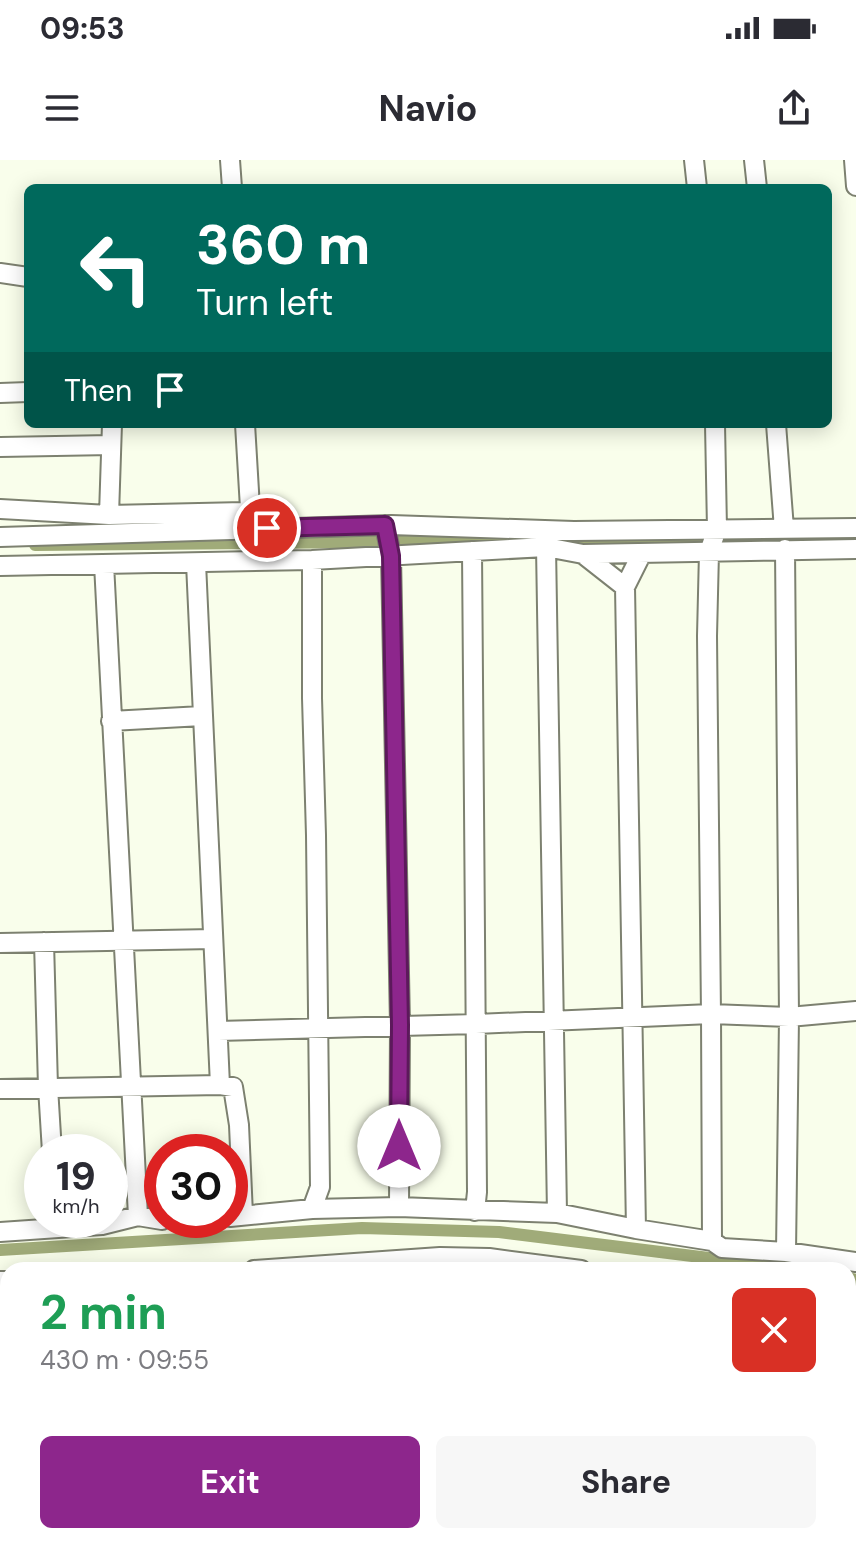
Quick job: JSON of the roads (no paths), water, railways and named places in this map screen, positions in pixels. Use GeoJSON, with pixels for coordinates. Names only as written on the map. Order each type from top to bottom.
{"type":"FeatureCollection","features":[{"type":"Feature","properties":{"kind":"street"},"geometry":{"type":"LineString","coordinates":[[230,160],[232,184]]}},
{"type":"Feature","properties":{"kind":"street"},"geometry":{"type":"LineString","coordinates":[[694,160],[697,184]]}},
{"type":"Feature","properties":{"kind":"street"},"geometry":{"type":"LineString","coordinates":[[754,160],[757,184]]}},
{"type":"Feature","properties":{"kind":"street"},"geometry":{"type":"LineString","coordinates":[[854,160],[856,186]]}},
{"type":"Feature","properties":{"kind":"street"},"geometry":{"type":"LineString","coordinates":[[0,273],[24,276]]}},
{"type":"Feature","properties":{"kind":"street"},"geometry":{"type":"LineString","coordinates":[[0,393],[24,392]]}},
{"type":"Feature","properties":{"kind":"street"},"geometry":{"type":"LineString","coordinates":[[109,515],[112,428]]}},
{"type":"Feature","properties":{"kind":"street"},"geometry":{"type":"LineString","coordinates":[[0,509],[109,515],[244,512],[250,508],[245,428]]}},
{"type":"Feature","properties":{"kind":"street"},"geometry":{"type":"LineString","coordinates":[[712,1241],[707,636],[709,552],[717,529],[715,428]]}},
{"type":"Feature","properties":{"kind":"street"},"geometry":{"type":"LineString","coordinates":[[776,428],[784,529]]}},
{"type":"Feature","properties":{"kind":"street"},"geometry":{"type":"LineString","coordinates":[[0,447],[111,445]]}},
{"type":"Feature","properties":{"kind":"street"},"geometry":{"type":"LineString","coordinates":[[385,525],[391,556],[400,1025],[399,1207]]}},
{"type":"Feature","properties":{"kind":"street"},"geometry":{"type":"LineString","coordinates":[[0,537],[385,525],[574,531],[856,528]]}},
{"type":"Feature","properties":{"kind":"street"},"geometry":{"type":"LineString","coordinates":[[546,547],[557,1213]]}},
{"type":"Feature","properties":{"kind":"street"},"geometry":{"type":"LineString","coordinates":[[0,566],[312,560],[546,547],[583,554],[856,549]]}},
{"type":"Feature","properties":{"kind":"street"},"geometry":{"type":"LineString","coordinates":[[785,549],[789,1017],[786,1252]]}},
{"type":"Feature","properties":{"kind":"street"},"geometry":{"type":"LineString","coordinates":[[472,551],[475,1211]]}},
{"type":"Feature","properties":{"kind":"street"},"geometry":{"type":"LineString","coordinates":[[636,1229],[625,587],[642,553]]}},
{"type":"Feature","properties":{"kind":"street"},"geometry":{"type":"LineString","coordinates":[[583,554],[625,587]]}},
{"type":"Feature","properties":{"kind":"street"},"geometry":{"type":"LineString","coordinates":[[312,560],[320,1187],[312,1209]]}},
{"type":"Feature","properties":{"kind":"street"},"geometry":{"type":"LineString","coordinates":[[196,563],[220,1085]]}},
{"type":"Feature","properties":{"kind":"street"},"geometry":{"type":"LineString","coordinates":[[104,564],[138,1216]]}},
{"type":"Feature","properties":{"kind":"street"},"geometry":{"type":"LineString","coordinates":[[111,721],[202,716]]}},
{"type":"Feature","properties":{"kind":"street"},"geometry":{"type":"LineString","coordinates":[[0,943],[213,939]]}},
{"type":"Feature","properties":{"kind":"street"},"geometry":{"type":"LineString","coordinates":[[44,942],[51,1134]]}},
{"type":"Feature","properties":{"kind":"street"},"geometry":{"type":"LineString","coordinates":[[218,1031],[554,1022],[711,1014],[789,1017],[856,1011]]}},
{"type":"Feature","properties":{"kind":"street"},"geometry":{"type":"LineString","coordinates":[[0,1089],[233,1087],[239,1134]]}},
{"type":"Feature","properties":{"kind":"street"},"geometry":{"type":"LineString","coordinates":[[248,1215],[312,1209],[399,1207],[557,1213],[712,1241],[722,1248],[786,1252],[856,1262]]}},
{"type":"Feature","properties":{"kind":"street"},"geometry":{"type":"LineString","coordinates":[[128,1218],[144,1217]]}},
{"type":"Feature","properties":{"kind":"street"},"geometry":{"type":"LineString","coordinates":[[0,1232],[24,1229]]}},
{"type":"Feature","properties":{"kind":"street"},"geometry":{"type":"LineString","coordinates":[[368,1262],[440,1257],[489,1258],[500,1262]]}},
{"type":"Feature","properties":{"kind":"waterway"},"geometry":{"type":"LineString","coordinates":[[551,541],[856,537]]}},
{"type":"Feature","properties":{"kind":"waterway"},"geometry":{"type":"LineString","coordinates":[[35,545],[501,541]]}},
{"type":"Feature","properties":{"kind":"waterway"},"geometry":{"type":"LineString","coordinates":[[0,1250],[362,1228],[499,1232],[741,1262]]}}]}
